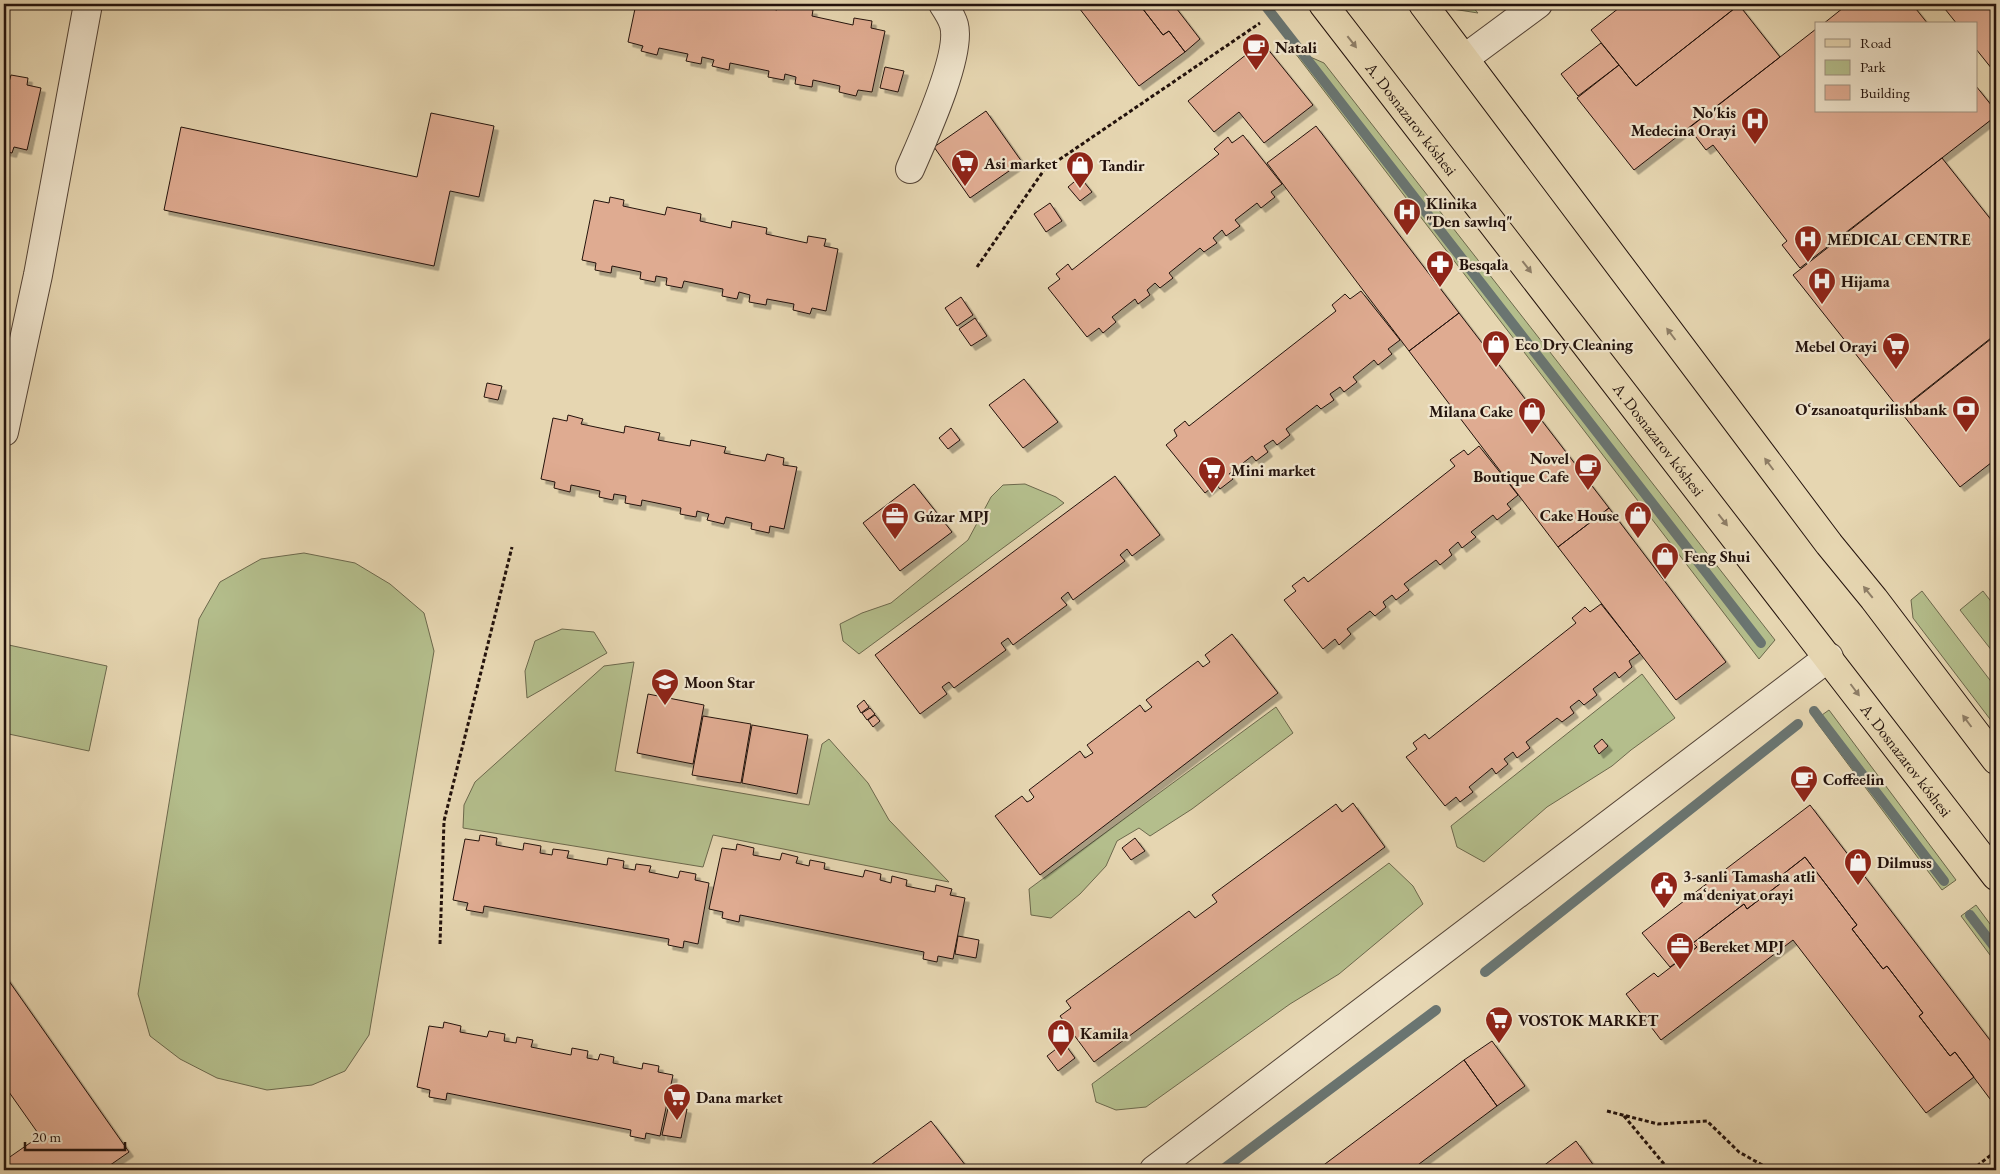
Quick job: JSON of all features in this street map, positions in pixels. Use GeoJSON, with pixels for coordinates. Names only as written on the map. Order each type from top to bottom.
{"type":"FeatureCollection","features":[{"type":"Feature","properties":{"kind":"main road","name":"A. Dosnazarov kóshesi"},"geometry":{"type":"LineString","coordinates":[[1323,4],[1829,657],[1996,876]]}},
{"type":"Feature","properties":{"kind":"main road"},"geometry":{"type":"LineString","coordinates":[[1423,4],[1829,544],[1874,599],[1996,760]]}},
{"type":"Feature","properties":{"kind":"street"},"geometry":{"type":"LineString","coordinates":[[4,432],[38,275],[88,4]]}},
{"type":"Feature","properties":{"kind":"street"},"geometry":{"type":"LineString","coordinates":[[910,169],[932,118],[953,56],[954,26],[943,4]]}},
{"type":"Feature","properties":{"kind":"street"},"geometry":{"type":"LineString","coordinates":[[1465,58],[1538,4]]}},
{"type":"Feature","properties":{"kind":"street"},"geometry":{"type":"LineString","coordinates":[[1154,1170],[1829,657]]}},
{"type":"Feature","properties":{"kind":"path"},"geometry":{"type":"LineString","coordinates":[[976,268],[1044,170],[1260,23]]}},
{"type":"Feature","properties":{"kind":"path"},"geometry":{"type":"LineString","coordinates":[[440,944],[444,822],[512,547]]}},
{"type":"Feature","properties":{"kind":"path"},"geometry":{"type":"LineString","coordinates":[[1607,1111],[1658,1124],[1707,1121],[1739,1152],[1771,1170]]}},
{"type":"Feature","properties":{"kind":"path"},"geometry":{"type":"LineString","coordinates":[[1624,1116],[1669,1170]]}},
{"type":"Feature","properties":{"kind":"path"},"geometry":{"type":"LineString","coordinates":[[1972,1170],[1996,1151]]}},
{"type":"Feature","properties":{"kind":"green space"},"geometry":{"type":"Polygon","coordinates":[[[1442,4],[1470,4],[1478,13],[1446,8],[1442,4]]]}},
{"type":"Feature","properties":{"kind":"green space"},"geometry":{"type":"Polygon","coordinates":[[[1292,49],[1324,63],[1775,640],[1759,659],[1292,49]]]}},
{"type":"Feature","properties":{"kind":"green space"},"geometry":{"type":"Polygon","coordinates":[[[1025,484],[1056,497],[1064,503],[859,654],[843,641],[840,624],[862,613],[891,603],[968,540],[991,497],[1003,485],[1025,484]]]}},
{"type":"Feature","properties":{"kind":"green space"},"geometry":{"type":"Polygon","coordinates":[[[304,553],[355,563],[390,584],[424,613],[434,651],[369,1035],[345,1071],[312,1085],[267,1090],[217,1078],[180,1059],[150,1036],[138,994],[199,619],[220,582],[261,559],[304,553]]]}},
{"type":"Feature","properties":{"kind":"green space"},"geometry":{"type":"Polygon","coordinates":[[[1922,591],[1996,688],[1996,727],[1913,618],[1911,600],[1922,591]]]}},
{"type":"Feature","properties":{"kind":"green space"},"geometry":{"type":"Polygon","coordinates":[[[1983,591],[1996,608],[1996,656],[1960,610],[1983,591]]]}},
{"type":"Feature","properties":{"kind":"green space"},"geometry":{"type":"Polygon","coordinates":[[[562,629],[594,632],[607,653],[527,698],[525,671],[535,641],[562,629]]]}},
{"type":"Feature","properties":{"kind":"green space"},"geometry":{"type":"Polygon","coordinates":[[[4,644],[107,666],[89,751],[4,733],[4,644]]]}},
{"type":"Feature","properties":{"kind":"green space"},"geometry":{"type":"Polygon","coordinates":[[[634,662],[615,771],[809,805],[822,744],[829,739],[868,783],[889,820],[949,882],[713,835],[703,867],[463,828],[464,805],[475,782],[604,666],[634,662]]]}},
{"type":"Feature","properties":{"kind":"green space"},"geometry":{"type":"Polygon","coordinates":[[[1642,674],[1675,718],[1612,766],[1547,807],[1484,862],[1457,847],[1451,826],[1642,674]]]}},
{"type":"Feature","properties":{"kind":"green space"},"geometry":{"type":"Polygon","coordinates":[[[1276,707],[1293,733],[1192,809],[1150,836],[1139,828],[1117,841],[1106,866],[1080,894],[1051,918],[1031,915],[1029,889],[1276,707]]]}},
{"type":"Feature","properties":{"kind":"green space"},"geometry":{"type":"Polygon","coordinates":[[[1829,710],[1956,880],[1942,890],[1815,720],[1829,710]]]}},
{"type":"Feature","properties":{"kind":"green space"},"geometry":{"type":"Polygon","coordinates":[[[1389,863],[1413,886],[1423,904],[1339,974],[1290,1004],[1146,1107],[1116,1110],[1096,1102],[1092,1084],[1389,863]]]}},
{"type":"Feature","properties":{"kind":"green space"},"geometry":{"type":"Polygon","coordinates":[[[1976,905],[1996,932],[1996,963],[1961,916],[1976,905]]]}},
{"type":"Feature","properties":{"kind":"building"},"geometry":{"type":"Polygon","coordinates":[[[636,4],[750,4],[777,10],[778,4],[784,4],[813,10],[812,16],[853,25],[854,18],[872,21],[871,28],[885,31],[872,92],[858,90],[856,96],[839,92],[840,86],[813,80],[812,87],[795,84],[796,77],[785,74],[784,80],[768,77],[769,71],[730,63],[729,70],[712,66],[714,60],[702,57],[701,64],[686,61],[688,54],[659,48],[657,55],[641,51],[643,46],[628,42],[636,4]]]}},
{"type":"Feature","properties":{"kind":"building"},"geometry":{"type":"Polygon","coordinates":[[[1076,4],[1139,4],[1163,35],[1169,31],[1185,52],[1139,86],[1076,4]]]}},
{"type":"Feature","properties":{"kind":"building"},"geometry":{"type":"Polygon","coordinates":[[[1139,4],[1173,4],[1200,39],[1185,52],[1169,31],[1163,35],[1139,4]]]}},
{"type":"Feature","properties":{"kind":"building"},"geometry":{"type":"Polygon","coordinates":[[[1624,4],[1740,4],[1636,86],[1591,30],[1624,4]]]}},
{"type":"Feature","properties":{"kind":"building"},"geometry":{"type":"Polygon","coordinates":[[[1848,4],[1912,4],[1926,22],[1826,22],[1848,4]]]}},
{"type":"Feature","properties":{"kind":"building"},"geometry":{"type":"Polygon","coordinates":[[[1941,4],[1996,4],[1996,74],[1978,52],[1978,22],[1955,22],[1941,4]]]}},
{"type":"Feature","properties":{"kind":"building"},"geometry":{"type":"Polygon","coordinates":[[[1739,5],[1780,57],[1634,170],[1577,98],[1619,65],[1636,86],[1739,5]]]}},
{"type":"Feature","properties":{"kind":"building"},"geometry":{"type":"Polygon","coordinates":[[[1815,30],[1815,112],[1978,112],[1978,88],[1996,111],[1996,116],[1800,268],[1782,245],[1787,241],[1713,145],[1706,150],[1689,128],[1815,30]]]}},
{"type":"Feature","properties":{"kind":"building","name":"Natali"},"geometry":{"type":"Polygon","coordinates":[[[1262,42],[1313,105],[1264,143],[1239,112],[1214,132],[1188,101],[1262,42]]]}},
{"type":"Feature","properties":{"kind":"building"},"geometry":{"type":"Polygon","coordinates":[[[1601,43],[1619,65],[1578,96],[1561,74],[1601,43]]]}},
{"type":"Feature","properties":{"kind":"building"},"geometry":{"type":"Polygon","coordinates":[[[885,67],[904,71],[898,92],[880,88],[885,67]]]}},
{"type":"Feature","properties":{"kind":"building"},"geometry":{"type":"Polygon","coordinates":[[[11,75],[28,78],[27,85],[41,88],[27,150],[14,147],[12,153],[4,151],[4,81],[9,82],[11,75]]]}},
{"type":"Feature","properties":{"kind":"building"},"geometry":{"type":"Polygon","coordinates":[[[986,111],[1022,162],[970,198],[934,147],[986,111]]]}},
{"type":"Feature","properties":{"kind":"building"},"geometry":{"type":"Polygon","coordinates":[[[431,113],[494,126],[479,197],[450,191],[434,266],[164,210],[181,127],[417,177],[431,113]]]}},
{"type":"Feature","properties":{"kind":"building"},"geometry":{"type":"Polygon","coordinates":[[[1316,126],[1459,313],[1409,351],[1267,163],[1316,126]]]}},
{"type":"Feature","properties":{"kind":"building"},"geometry":{"type":"Polygon","coordinates":[[[1243,135],[1282,184],[1271,192],[1275,197],[1261,208],[1257,203],[1235,220],[1240,226],[1226,236],[1222,230],[1213,238],[1217,243],[1204,252],[1200,248],[1169,273],[1173,278],[1160,288],[1155,283],[1147,290],[1150,295],[1138,304],[1135,299],[1112,317],[1116,322],[1103,333],[1099,328],[1087,337],[1048,288],[1060,279],[1056,274],[1068,264],[1072,270],[1219,154],[1214,149],[1228,137],[1232,143],[1243,135]]]}},
{"type":"Feature","properties":{"kind":"building"},"geometry":{"type":"Polygon","coordinates":[[[1942,158],[1996,226],[1996,334],[1900,410],[1793,275],[1942,158]]]}},
{"type":"Feature","properties":{"kind":"building","name":"Tandir"},"geometry":{"type":"Polygon","coordinates":[[[1080,177],[1092,192],[1080,201],[1068,187],[1080,177]]]}},
{"type":"Feature","properties":{"kind":"building"},"geometry":{"type":"Polygon","coordinates":[[[610,197],[624,200],[623,206],[665,215],[667,207],[701,214],[700,221],[731,228],[732,221],[767,228],[766,234],[807,243],[808,236],[826,239],[824,246],[838,249],[826,311],[812,308],[810,314],[793,310],[794,304],[767,299],[766,305],[749,302],[750,295],[739,292],[737,299],[722,296],[723,289],[684,281],[682,288],[666,285],[667,278],[656,276],[655,282],[640,279],[641,272],[612,266],[611,273],[595,270],[596,263],[582,260],[594,200],[609,203],[610,197]]]}},
{"type":"Feature","properties":{"kind":"building"},"geometry":{"type":"Polygon","coordinates":[[[1050,203],[1062,221],[1046,232],[1034,214],[1050,203]]]}},
{"type":"Feature","properties":{"kind":"building"},"geometry":{"type":"Polygon","coordinates":[[[1361,291],[1400,340],[1388,349],[1392,354],[1378,365],[1374,360],[1353,377],[1357,382],[1344,392],[1340,387],[1330,394],[1334,400],[1321,409],[1317,405],[1286,429],[1290,435],[1277,445],[1273,440],[1264,446],[1268,452],[1256,461],[1252,456],[1229,474],[1233,479],[1220,489],[1216,484],[1205,493],[1166,445],[1177,436],[1174,430],[1185,421],[1189,426],[1336,311],[1332,305],[1345,294],[1350,299],[1361,291]]]}},
{"type":"Feature","properties":{"kind":"building"},"geometry":{"type":"Polygon","coordinates":[[[961,297],[973,315],[957,326],[945,308],[961,297]]]}},
{"type":"Feature","properties":{"kind":"building"},"geometry":{"type":"Polygon","coordinates":[[[1459,313],[1609,508],[1558,547],[1409,351],[1459,313]]]}},
{"type":"Feature","properties":{"kind":"building"},"geometry":{"type":"Polygon","coordinates":[[[975,318],[987,336],[971,346],[959,329],[975,318]]]}},
{"type":"Feature","properties":{"kind":"building"},"geometry":{"type":"Polygon","coordinates":[[[1996,335],[1996,459],[1960,487],[1900,411],[1996,335]]]}},
{"type":"Feature","properties":{"kind":"building"},"geometry":{"type":"Polygon","coordinates":[[[1024,379],[1058,422],[1023,448],[989,405],[1024,379]]]}},
{"type":"Feature","properties":{"kind":"building"},"geometry":{"type":"Polygon","coordinates":[[[487,383],[502,386],[498,400],[484,397],[487,383]]]}},
{"type":"Feature","properties":{"kind":"building"},"geometry":{"type":"Polygon","coordinates":[[[568,415],[583,419],[581,424],[624,433],[625,426],[660,433],[658,440],[690,446],[691,440],[726,447],[724,453],[765,461],[767,454],[784,458],[783,465],[797,467],[784,529],[770,526],[769,533],[751,529],[752,523],[726,517],[724,524],[707,520],[709,514],[697,511],[696,517],[680,514],[681,508],[642,500],[641,506],[625,503],[626,496],[614,494],[613,500],[599,497],[600,491],[571,485],[570,492],[554,488],[555,482],[541,479],[553,418],[567,421],[568,415]]]}},
{"type":"Feature","properties":{"kind":"building"},"geometry":{"type":"Polygon","coordinates":[[[951,428],[960,440],[948,449],[939,438],[951,428]]]}},
{"type":"Feature","properties":{"kind":"building"},"geometry":{"type":"Polygon","coordinates":[[[1479,446],[1518,495],[1507,504],[1511,509],[1497,520],[1493,515],[1471,532],[1476,537],[1462,548],[1458,542],[1449,550],[1452,555],[1440,565],[1436,560],[1404,584],[1409,590],[1396,600],[1392,595],[1383,602],[1386,607],[1375,616],[1370,611],[1347,629],[1351,634],[1339,645],[1335,639],[1323,649],[1284,600],[1296,591],[1292,586],[1304,577],[1308,582],[1455,466],[1450,460],[1464,450],[1468,455],[1479,446]]]}},
{"type":"Feature","properties":{"kind":"building"},"geometry":{"type":"Polygon","coordinates":[[[1115,476],[1160,535],[1132,556],[1127,549],[1120,555],[1125,561],[1073,600],[1068,592],[1061,598],[1067,605],[1013,645],[1008,638],[1001,643],[1006,650],[954,688],[949,682],[946,684],[942,687],[947,694],[920,714],[875,655],[1115,476]]]}},
{"type":"Feature","properties":{"kind":"building"},"geometry":{"type":"Polygon","coordinates":[[[914,484],[952,532],[900,571],[863,523],[914,484]]]}},
{"type":"Feature","properties":{"kind":"building"},"geometry":{"type":"Polygon","coordinates":[[[1609,508],[1726,662],[1676,700],[1558,547],[1609,508]]]}},
{"type":"Feature","properties":{"kind":"building"},"geometry":{"type":"Polygon","coordinates":[[[1601,604],[1640,653],[1629,661],[1632,667],[1619,678],[1615,672],[1593,689],[1597,695],[1584,705],[1579,700],[1570,707],[1574,713],[1562,722],[1557,718],[1526,742],[1530,748],[1517,758],[1513,752],[1504,759],[1508,764],[1496,774],[1492,768],[1469,787],[1473,792],[1460,802],[1456,797],[1445,806],[1406,757],[1417,749],[1413,743],[1425,734],[1429,739],[1576,623],[1572,618],[1585,607],[1590,612],[1601,604]]]}},
{"type":"Feature","properties":{"kind":"building"},"geometry":{"type":"Polygon","coordinates":[[[1232,634],[1278,693],[1040,875],[995,816],[1022,796],[1027,802],[1031,800],[1034,797],[1029,790],[1080,751],[1085,758],[1093,753],[1087,745],[1140,705],[1145,712],[1152,707],[1146,700],[1198,661],[1203,667],[1210,662],[1205,655],[1232,634]]]}},
{"type":"Feature","properties":{"kind":"building"},"geometry":{"type":"Polygon","coordinates":[[[648,694],[704,705],[693,764],[637,753],[648,694]]]}},
{"type":"Feature","properties":{"kind":"building"},"geometry":{"type":"Polygon","coordinates":[[[864,700],[869,707],[861,713],[857,706],[864,700]]]}},
{"type":"Feature","properties":{"kind":"building"},"geometry":{"type":"Polygon","coordinates":[[[870,708],[875,714],[867,720],[862,713],[870,708]]]}},
{"type":"Feature","properties":{"kind":"building"},"geometry":{"type":"Polygon","coordinates":[[[875,715],[880,721],[873,727],[868,720],[875,715]]]}},
{"type":"Feature","properties":{"kind":"building"},"geometry":{"type":"Polygon","coordinates":[[[703,716],[751,724],[741,783],[692,775],[703,716]]]}},
{"type":"Feature","properties":{"kind":"building"},"geometry":{"type":"Polygon","coordinates":[[[752,725],[808,735],[797,794],[742,783],[752,725]]]}},
{"type":"Feature","properties":{"kind":"building"},"geometry":{"type":"Polygon","coordinates":[[[1602,739],[1608,746],[1599,754],[1594,746],[1602,739]]]}},
{"type":"Feature","properties":{"kind":"building"},"geometry":{"type":"Polygon","coordinates":[[[1353,803],[1385,847],[1094,1062],[1060,1016],[1071,1008],[1066,1001],[1189,911],[1195,918],[1217,902],[1212,895],[1336,804],[1342,812],[1353,803]]]}},
{"type":"Feature","properties":{"kind":"building"},"geometry":{"type":"Polygon","coordinates":[[[1810,805],[1996,1048],[1996,1107],[1955,1052],[1950,1056],[1919,1016],[1923,1013],[1887,966],[1883,969],[1852,929],[1857,925],[1805,857],[1782,875],[1785,880],[1747,909],[1744,904],[1693,943],[1697,947],[1670,967],[1642,933],[1810,805]]]}},
{"type":"Feature","properties":{"kind":"building"},"geometry":{"type":"Polygon","coordinates":[[[480,835],[497,838],[496,845],[523,850],[524,843],[541,846],[540,853],[552,855],[553,849],[569,851],[567,858],[607,865],[608,858],[624,861],[623,868],[635,870],[636,864],[651,866],[649,872],[678,878],[680,871],[696,874],[695,880],[709,883],[698,944],[684,941],[683,948],[668,945],[669,939],[484,906],[483,913],[466,910],[468,903],[453,900],[465,839],[479,841],[480,835]]]}},
{"type":"Feature","properties":{"kind":"building"},"geometry":{"type":"Polygon","coordinates":[[[1135,838],[1145,851],[1131,860],[1122,848],[1135,838]]]}},
{"type":"Feature","properties":{"kind":"building"},"geometry":{"type":"Polygon","coordinates":[[[737,844],[754,848],[753,855],[780,860],[782,853],[798,857],[796,863],[809,866],[810,860],[825,863],[824,869],[863,877],[865,870],[881,874],[880,880],[891,883],[892,876],[907,880],[906,886],[935,892],[936,885],[952,889],[950,895],[965,898],[953,959],[938,956],[937,962],[923,959],[924,952],[740,915],[739,922],[722,918],[723,912],[709,909],[722,848],[736,850],[737,844]]]}},
{"type":"Feature","properties":{"kind":"building"},"geometry":{"type":"Polygon","coordinates":[[[1805,857],[1857,925],[1852,929],[1883,969],[1887,966],[1923,1013],[1919,1016],[1950,1056],[1955,1052],[1974,1077],[1926,1113],[1793,940],[1661,1040],[1626,994],[1654,973],[1658,977],[1697,947],[1693,943],[1744,904],[1747,909],[1785,880],[1782,875],[1805,857]]]}},
{"type":"Feature","properties":{"kind":"building"},"geometry":{"type":"Polygon","coordinates":[[[958,936],[979,940],[976,958],[955,954],[958,936]]]}},
{"type":"Feature","properties":{"kind":"building"},"geometry":{"type":"Polygon","coordinates":[[[4,974],[129,1152],[103,1170],[4,1170],[4,1161],[40,1136],[4,1085],[4,974]]]}},
{"type":"Feature","properties":{"kind":"building"},"geometry":{"type":"Polygon","coordinates":[[[444,1022],[461,1026],[460,1032],[487,1037],[489,1031],[505,1034],[504,1041],[516,1043],[517,1037],[533,1040],[531,1047],[571,1055],[572,1048],[588,1051],[587,1058],[598,1060],[600,1054],[614,1057],[613,1063],[642,1069],[643,1063],[659,1066],[658,1072],[673,1075],[660,1136],[646,1133],[645,1139],[630,1136],[631,1130],[447,1093],[446,1100],[429,1097],[430,1090],[417,1087],[429,1026],[443,1028],[444,1022]]]}},
{"type":"Feature","properties":{"kind":"building"},"geometry":{"type":"Polygon","coordinates":[[[1492,1041],[1525,1086],[1497,1106],[1464,1060],[1492,1041]]]}},
{"type":"Feature","properties":{"kind":"building","name":"Kamila"},"geometry":{"type":"Polygon","coordinates":[[[1064,1043],[1075,1058],[1058,1071],[1047,1056],[1064,1043]]]}},
{"type":"Feature","properties":{"kind":"building"},"geometry":{"type":"Polygon","coordinates":[[[1464,1060],[1497,1106],[1411,1170],[1317,1170],[1464,1060]]]}},
{"type":"Feature","properties":{"kind":"building"},"geometry":{"type":"Polygon","coordinates":[[[669,1104],[687,1109],[681,1138],[662,1135],[669,1104]]]}},
{"type":"Feature","properties":{"kind":"building"},"geometry":{"type":"Polygon","coordinates":[[[931,1121],[966,1166],[960,1170],[864,1170],[931,1121]]]}},
{"type":"Feature","properties":{"kind":"building"},"geometry":{"type":"Polygon","coordinates":[[[1576,1141],[1597,1170],[1538,1170],[1576,1141]]]}},
{"type":"Feature","properties":{"kind":"waterway"},"geometry":{"type":"LineString","coordinates":[[1264,4],[1761,643]]}},
{"type":"Feature","properties":{"kind":"waterway"},"geometry":{"type":"LineString","coordinates":[[1814,711],[1944,881]]}},
{"type":"Feature","properties":{"kind":"waterway"},"geometry":{"type":"LineString","coordinates":[[1485,972],[1798,724]]}},
{"type":"Feature","properties":{"kind":"waterway"},"geometry":{"type":"LineString","coordinates":[[1970,915],[1996,949]]}},
{"type":"Feature","properties":{"kind":"waterway"},"geometry":{"type":"LineString","coordinates":[[1222,1170],[1436,1010]]}},
{"type":"Feature","properties":{"kind":"place","name":"Natali"},"geometry":{"type":"Point","coordinates":[1256,71]}},
{"type":"Feature","properties":{"kind":"place","name":"No'kis Medecina Orayi"},"geometry":{"type":"Point","coordinates":[1755,145]}},
{"type":"Feature","properties":{"kind":"place","name":"Asi market"},"geometry":{"type":"Point","coordinates":[965,187]}},
{"type":"Feature","properties":{"kind":"place","name":"Tandir"},"geometry":{"type":"Point","coordinates":[1080,189]}},
{"type":"Feature","properties":{"kind":"place","name":"Klinika \"Den sawlıq\""},"geometry":{"type":"Point","coordinates":[1407,236]}},
{"type":"Feature","properties":{"kind":"place","name":"MEDICAL CENTRE"},"geometry":{"type":"Point","coordinates":[1808,263]}},
{"type":"Feature","properties":{"kind":"place","name":"Besqala"},"geometry":{"type":"Point","coordinates":[1440,288]}},
{"type":"Feature","properties":{"kind":"place","name":"Hijama"},"geometry":{"type":"Point","coordinates":[1822,305]}},
{"type":"Feature","properties":{"kind":"place","name":"Eco Dry Cleaning"},"geometry":{"type":"Point","coordinates":[1496,368]}},
{"type":"Feature","properties":{"kind":"place","name":"Mebel Orayi"},"geometry":{"type":"Point","coordinates":[1896,370]}},
{"type":"Feature","properties":{"kind":"place","name":"Oʻzsanoatqurilishbank"},"geometry":{"type":"Point","coordinates":[1966,433]}},
{"type":"Feature","properties":{"kind":"place","name":"Milana Cake"},"geometry":{"type":"Point","coordinates":[1532,435]}},
{"type":"Feature","properties":{"kind":"place","name":"Novel Boutique Cafe"},"geometry":{"type":"Point","coordinates":[1588,491]}},
{"type":"Feature","properties":{"kind":"place","name":"Mini market"},"geometry":{"type":"Point","coordinates":[1212,494]}},
{"type":"Feature","properties":{"kind":"place","name":"Cake House"},"geometry":{"type":"Point","coordinates":[1638,539]}},
{"type":"Feature","properties":{"kind":"place","name":"Gúzar MPJ"},"geometry":{"type":"Point","coordinates":[895,540]}},
{"type":"Feature","properties":{"kind":"place","name":"Feng Shui"},"geometry":{"type":"Point","coordinates":[1665,580]}},
{"type":"Feature","properties":{"kind":"place","name":"Moon Star"},"geometry":{"type":"Point","coordinates":[665,706]}},
{"type":"Feature","properties":{"kind":"place","name":"Coffeelin"},"geometry":{"type":"Point","coordinates":[1804,803]}},
{"type":"Feature","properties":{"kind":"place","name":"Dilmuss"},"geometry":{"type":"Point","coordinates":[1858,886]}},
{"type":"Feature","properties":{"kind":"place","name":"3-sanli Tamasha atli maʻdeniyat orayi"},"geometry":{"type":"Point","coordinates":[1664,909]}},
{"type":"Feature","properties":{"kind":"place","name":"Bereket MPJ"},"geometry":{"type":"Point","coordinates":[1680,970]}},
{"type":"Feature","properties":{"kind":"place","name":"VOSTOK MARKET"},"geometry":{"type":"Point","coordinates":[1499,1044]}},
{"type":"Feature","properties":{"kind":"place","name":"Kamila"},"geometry":{"type":"Point","coordinates":[1061,1057]}},
{"type":"Feature","properties":{"kind":"place","name":"Dana market"},"geometry":{"type":"Point","coordinates":[677,1121]}}]}
